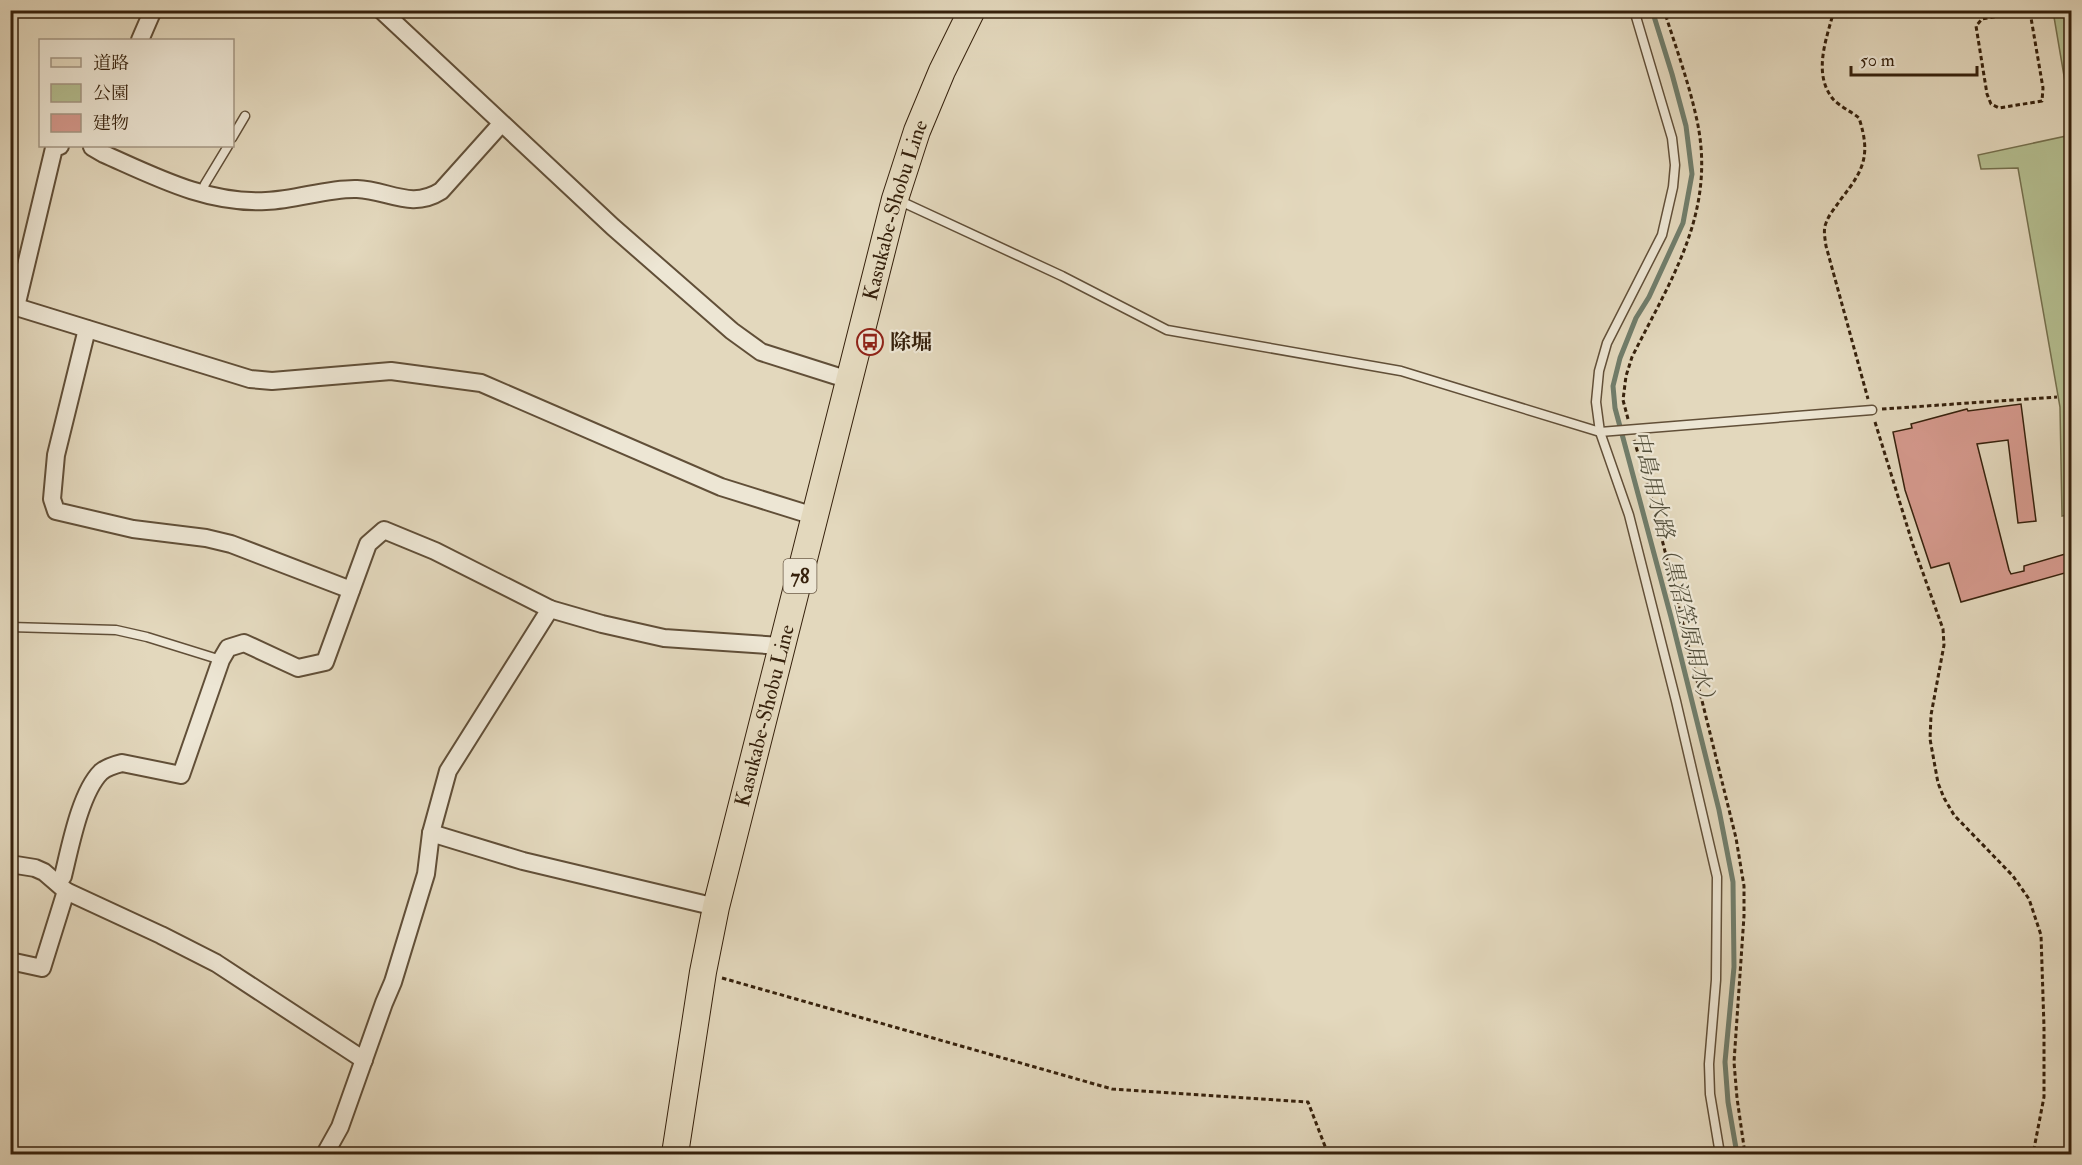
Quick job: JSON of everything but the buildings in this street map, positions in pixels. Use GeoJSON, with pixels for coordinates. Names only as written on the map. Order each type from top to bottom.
{"type":"FeatureCollection","features":[{"type":"Feature","properties":{"kind":"main road","name":"Kasukabe-Shobu Line"},"geometry":{"type":"LineString","coordinates":[[675,1155],[703,972],[716,908],[895,199],[917,131],[942,71],[972,10]]}},
{"type":"Feature","properties":{"kind":"street"},"geometry":{"type":"LineString","coordinates":[[140,39],[153,10]]}},
{"type":"Feature","properties":{"kind":"street"},"geometry":{"type":"LineString","coordinates":[[381,10],[613,227],[732,331],[761,352],[849,380]]}},
{"type":"Feature","properties":{"kind":"street"},"geometry":{"type":"LineString","coordinates":[[91,147],[186,190],[201,194],[263,201],[294,199],[344,189],[368,189],[411,200],[431,198],[441,191],[501,124]]}},
{"type":"Feature","properties":{"kind":"street"},"geometry":{"type":"LineString","coordinates":[[57,147],[54,148],[13,306],[250,380],[272,381],[391,371],[481,383],[721,487],[814,516]]}},
{"type":"Feature","properties":{"kind":"street"},"geometry":{"type":"LineString","coordinates":[[87,329],[56,455],[52,499],[56,511],[133,530],[206,538],[231,544],[351,590]]}},
{"type":"Feature","properties":{"kind":"street"},"geometry":{"type":"LineString","coordinates":[[10,961],[42,968],[63,876],[83,804],[102,771],[122,763],[181,775],[221,660],[228,648],[244,643],[298,668],[325,662],[368,544],[384,530],[435,552],[550,609],[664,638],[781,646]]}},
{"type":"Feature","properties":{"kind":"street"},"geometry":{"type":"LineString","coordinates":[[325,1155],[340,1127],[393,981],[426,874],[431,833],[448,771],[550,609]]}},
{"type":"Feature","properties":{"kind":"street"},"geometry":{"type":"LineString","coordinates":[[431,833],[523,861],[716,908]]}},
{"type":"Feature","properties":{"kind":"street"},"geometry":{"type":"LineString","coordinates":[[10,864],[35,868],[62,887],[216,963],[364,1060]]}},
{"type":"Feature","properties":{"kind":"lane"},"geometry":{"type":"LineString","coordinates":[[1634,10],[1672,138],[1675,165],[1662,235],[1606,343],[1596,392],[1604,432],[1629,515],[1676,700],[1717,878],[1716,980],[1709,1064],[1710,1094],[1720,1155]]}},
{"type":"Feature","properties":{"kind":"lane"},"geometry":{"type":"LineString","coordinates":[[234,135],[245,116]]}},
{"type":"Feature","properties":{"kind":"lane"},"geometry":{"type":"LineString","coordinates":[[201,194],[227,147]]}},
{"type":"Feature","properties":{"kind":"lane"},"geometry":{"type":"LineString","coordinates":[[895,199],[1062,276],[1167,330],[1401,371],[1604,432],[1872,410]]}},
{"type":"Feature","properties":{"kind":"lane"},"geometry":{"type":"LineString","coordinates":[[10,627],[116,630],[221,660]]}},
{"type":"Feature","properties":{"kind":"path"},"geometry":{"type":"LineString","coordinates":[[1834,10],[1823,53],[1825,82],[1834,101],[1859,118],[1866,150],[1865,162],[1860,175],[1826,221],[1825,238],[1872,410],[1913,545],[1943,629],[1944,645],[1931,715],[1930,739],[1938,783],[1954,815],[2013,876],[2029,900],[2041,935],[2044,1097],[2033,1155]]}},
{"type":"Feature","properties":{"kind":"path"},"geometry":{"type":"LineString","coordinates":[[2032,11],[2043,88],[2042,101],[1999,108],[1991,104],[1987,94],[1976,26],[1982,19],[2032,11]]}},
{"type":"Feature","properties":{"kind":"path"},"geometry":{"type":"LineString","coordinates":[[1872,410],[2057,397]]}},
{"type":"Feature","properties":{"kind":"path"},"geometry":{"type":"LineString","coordinates":[[703,972],[1112,1089],[1308,1102],[1328,1155]]}},
{"type":"Feature","properties":{"kind":"green space"},"geometry":{"type":"Polygon","coordinates":[[[2072,12],[2071,117],[2054,17],[2072,12]]]}},
{"type":"Feature","properties":{"kind":"green space"},"geometry":{"type":"Polygon","coordinates":[[[2071,135],[2072,514],[2062,516],[2060,407],[2018,168],[1981,169],[1978,155],[2071,135]]]}},
{"type":"Feature","properties":{"kind":"waterway","name":"中島用水路（黒沼笠原用水）"},"geometry":{"type":"LineString","coordinates":[[1652,10],[1686,126],[1692,174],[1683,223],[1649,297],[1636,318],[1620,358],[1613,386],[1615,408],[1671,617],[1719,810],[1733,882],[1734,967],[1725,1062],[1728,1102],[1737,1154]]}},
{"type":"Feature","properties":{"kind":"place","name":"除堀"},"geometry":{"type":"Point","coordinates":[870,342]}}]}
